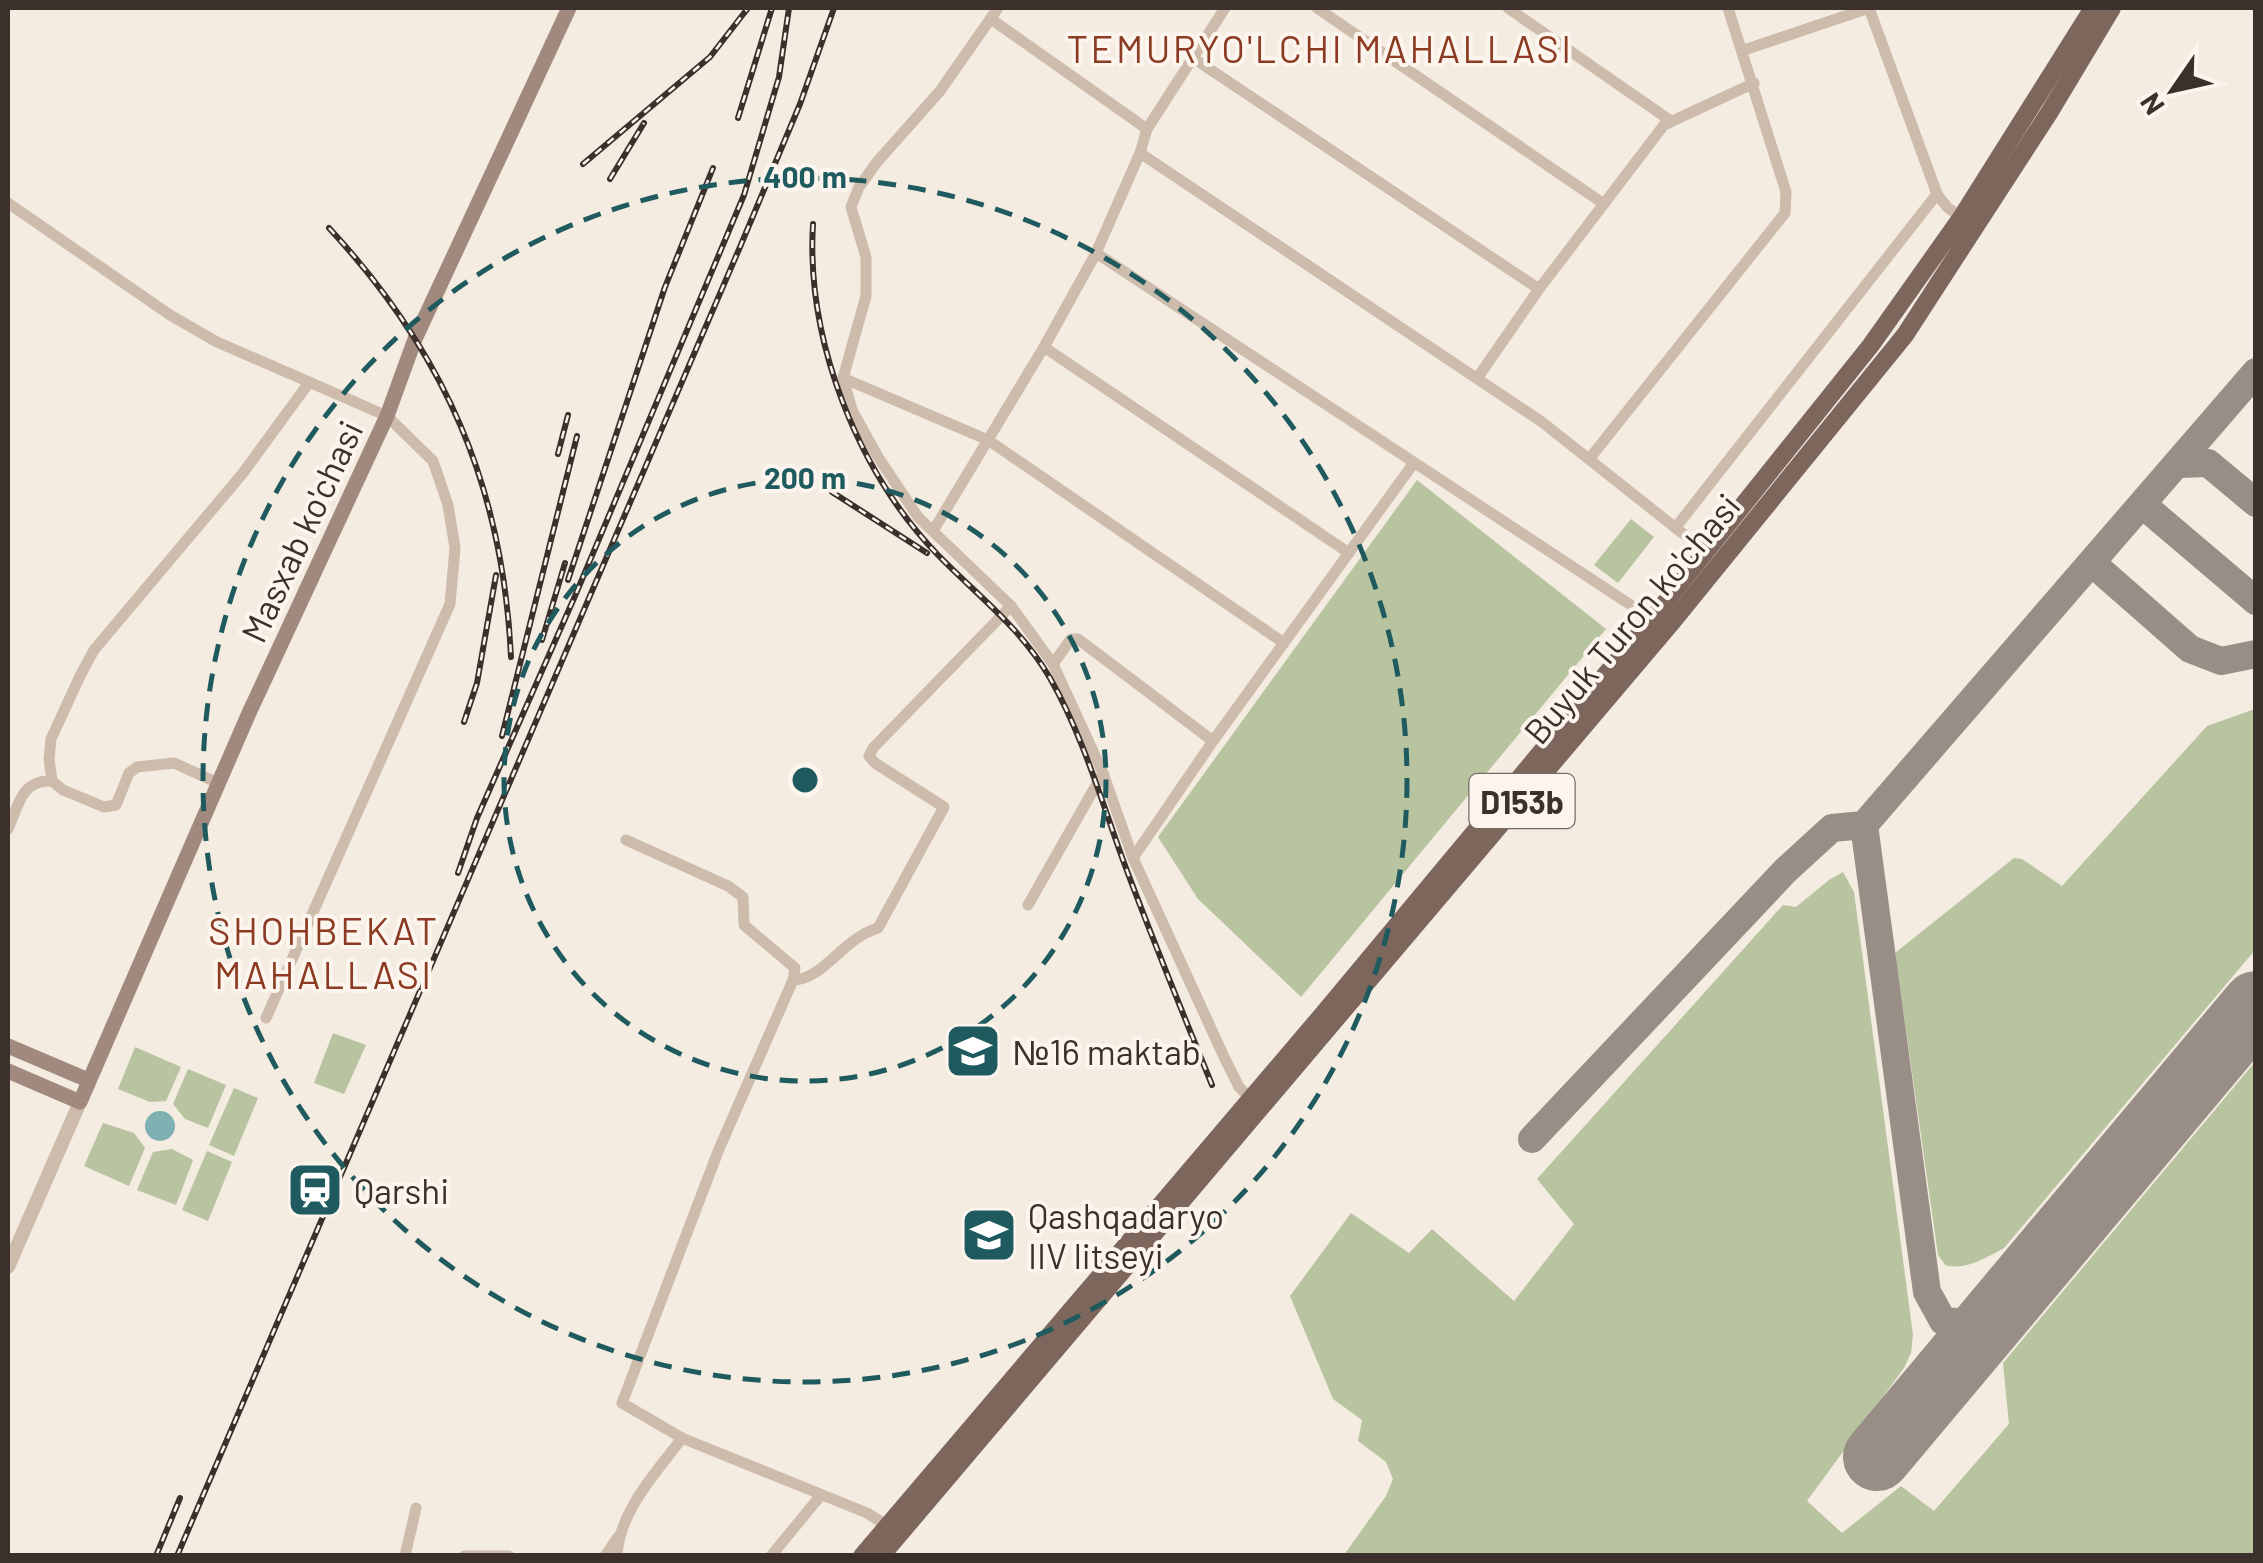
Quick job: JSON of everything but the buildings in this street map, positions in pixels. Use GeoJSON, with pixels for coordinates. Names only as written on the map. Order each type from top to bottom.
{"type":"FeatureCollection","features":[{"type":"Feature","properties":{"kind":"main road","name":"Masxab ko'chasi"},"geometry":{"type":"LineString","coordinates":[[80,1102],[218,784],[387,416],[415,339],[569,8]]}},
{"type":"Feature","properties":{"kind":"main road","name":"Buyuk Turon ko'chasi"},"geometry":{"type":"LineString","coordinates":[[862,1556],[1673,621],[1896,346],[2092,8]]}},
{"type":"Feature","properties":{"kind":"main road","name":"Buyuk Turon ko'chasi"},"geometry":{"type":"LineString","coordinates":[[882,1556],[1652,620],[1890,321],[1968,222],[2112,8]]}},
{"type":"Feature","properties":{"kind":"main road"},"geometry":{"type":"LineString","coordinates":[[8,1046],[88,1080]]}},
{"type":"Feature","properties":{"kind":"main road"},"geometry":{"type":"LineString","coordinates":[[8,1071],[80,1102]]}},
{"type":"Feature","properties":{"kind":"street"},"geometry":{"type":"LineString","coordinates":[[933,531],[1096,254],[1147,129],[1225,8]]}},
{"type":"Feature","properties":{"kind":"street"},"geometry":{"type":"LineString","coordinates":[[1317,8],[1604,204]]}},
{"type":"Feature","properties":{"kind":"street"},"geometry":{"type":"LineString","coordinates":[[1508,8],[1671,122]]}},
{"type":"Feature","properties":{"kind":"street"},"geometry":{"type":"LineString","coordinates":[[1590,458],[1785,214],[1786,192],[1728,8]]}},
{"type":"Feature","properties":{"kind":"street"},"geometry":{"type":"LineString","coordinates":[[1744,50],[1869,8],[1937,194],[1968,222]]}},
{"type":"Feature","properties":{"kind":"street"},"geometry":{"type":"LineString","coordinates":[[1147,129],[995,13],[940,91],[876,162],[859,187],[851,207],[866,256],[866,296],[843,378],[852,410],[878,458],[918,517],[1010,606],[1053,664],[1103,773],[1133,858],[1233,1078],[1256,1104]]}},
{"type":"Feature","properties":{"kind":"street"},"geometry":{"type":"LineString","coordinates":[[1194,58],[1539,289]]}},
{"type":"Feature","properties":{"kind":"street"},"geometry":{"type":"LineString","coordinates":[[1478,377],[1539,289],[1664,125],[1754,83]]}},
{"type":"Feature","properties":{"kind":"street"},"geometry":{"type":"LineString","coordinates":[[1140,153],[1478,377],[1590,458],[1706,552]]}},
{"type":"Feature","properties":{"kind":"street"},"geometry":{"type":"LineString","coordinates":[[1676,527],[1937,194]]}},
{"type":"Feature","properties":{"kind":"street"},"geometry":{"type":"LineString","coordinates":[[8,204],[218,342],[387,416],[433,461],[448,505],[455,548],[450,604],[266,1018]]}},
{"type":"Feature","properties":{"kind":"street"},"geometry":{"type":"LineString","coordinates":[[1096,254],[1652,620]]}},
{"type":"Feature","properties":{"kind":"street"},"geometry":{"type":"LineString","coordinates":[[1044,347],[1349,554]]}},
{"type":"Feature","properties":{"kind":"street"},"geometry":{"type":"LineString","coordinates":[[843,378],[988,440],[1284,643]]}},
{"type":"Feature","properties":{"kind":"street"},"geometry":{"type":"LineString","coordinates":[[52,781],[48,759],[51,739],[94,650],[243,474],[308,384]]}},
{"type":"Feature","properties":{"kind":"street"},"geometry":{"type":"LineString","coordinates":[[1133,858],[1413,464]]}},
{"type":"Feature","properties":{"kind":"street"},"geometry":{"type":"LineString","coordinates":[[793,980],[804,980],[814,974],[845,944],[878,928],[944,807],[875,763],[869,756],[872,748],[1010,606]]}},
{"type":"Feature","properties":{"kind":"street"},"geometry":{"type":"LineString","coordinates":[[1053,664],[1071,640],[1078,639],[1213,741]]}},
{"type":"Feature","properties":{"kind":"street"},"geometry":{"type":"LineString","coordinates":[[8,829],[30,784],[38,780],[52,781],[63,790],[104,807],[116,805],[129,773],[138,767],[174,763],[218,784]]}},
{"type":"Feature","properties":{"kind":"street"},"geometry":{"type":"LineString","coordinates":[[1028,905],[1103,773]]}},
{"type":"Feature","properties":{"kind":"street"},"geometry":{"type":"LineString","coordinates":[[626,840],[728,886],[743,897],[744,925],[796,968],[719,1149],[622,1403],[682,1438],[866,1513],[888,1526]]}},
{"type":"Feature","properties":{"kind":"street"},"geometry":{"type":"LineString","coordinates":[[8,1267],[80,1102]]}},
{"type":"Feature","properties":{"kind":"street"},"geometry":{"type":"LineString","coordinates":[[605,1556],[639,1495],[682,1438]]}},
{"type":"Feature","properties":{"kind":"street"},"geometry":{"type":"LineString","coordinates":[[771,1556],[821,1495]]}},
{"type":"Feature","properties":{"kind":"street"},"geometry":{"type":"LineString","coordinates":[[405,1556],[416,1508]]}},
{"type":"Feature","properties":{"kind":"street"},"geometry":{"type":"LineString","coordinates":[[618,1537],[618,1556]]}},
{"type":"Feature","properties":{"kind":"street"},"geometry":{"type":"LineString","coordinates":[[464,1556],[509,1556]]}},
{"type":"Feature","properties":{"kind":"green space"},"geometry":{"type":"Polygon","coordinates":[[[1417,480],[1606,629],[1301,997],[1198,899],[1158,837],[1417,480]]]}},
{"type":"Feature","properties":{"kind":"green space"},"geometry":{"type":"Polygon","coordinates":[[[1631,519],[1654,537],[1618,583],[1594,565],[1631,519]]]}},
{"type":"Feature","properties":{"kind":"green space"},"geometry":{"type":"Polygon","coordinates":[[[2255,709],[2255,950],[2004,1248],[1968,1265],[1945,1265],[1938,1255],[1895,953],[2014,858],[2022,859],[2062,886],[2207,726],[2255,709]]]}},
{"type":"Feature","properties":{"kind":"green space"},"geometry":{"type":"Polygon","coordinates":[[[1843,872],[1854,892],[1913,1335],[1904,1368],[1807,1501],[1842,1533],[1901,1486],[1934,1511],[2009,1424],[2003,1363],[2255,1062],[2255,1555],[1344,1555],[1386,1496],[1393,1479],[1386,1462],[1358,1441],[1362,1420],[1333,1399],[1290,1296],[1351,1213],[1409,1253],[1432,1229],[1514,1301],[1574,1224],[1537,1179],[1783,905],[1796,907],[1843,872]]]}},
{"type":"Feature","properties":{"kind":"green space"},"geometry":{"type":"Polygon","coordinates":[[[333,1033],[366,1045],[344,1094],[314,1083],[333,1033]]]}},
{"type":"Feature","properties":{"kind":"green space"},"geometry":{"type":"Polygon","coordinates":[[[135,1047],[181,1067],[166,1101],[150,1102],[118,1089],[135,1047]]]}},
{"type":"Feature","properties":{"kind":"green space"},"geometry":{"type":"Polygon","coordinates":[[[188,1069],[226,1085],[208,1128],[185,1119],[173,1104],[188,1069]]]}},
{"type":"Feature","properties":{"kind":"green space"},"geometry":{"type":"Polygon","coordinates":[[[234,1088],[258,1098],[234,1156],[209,1145],[234,1088]]]}},
{"type":"Feature","properties":{"kind":"green space"},"geometry":{"type":"Polygon","coordinates":[[[103,1123],[134,1133],[145,1148],[129,1186],[84,1166],[103,1123]]]}},
{"type":"Feature","properties":{"kind":"green space"},"geometry":{"type":"Polygon","coordinates":[[[172,1149],[193,1160],[176,1205],[137,1190],[153,1152],[172,1149]]]}},
{"type":"Feature","properties":{"kind":"green space"},"geometry":{"type":"Polygon","coordinates":[[[207,1151],[232,1162],[208,1221],[182,1210],[207,1151]]]}},
{"type":"Feature","properties":{"kind":"water"},"geometry":{"type":"Polygon","coordinates":[[[160,1111],[174,1120],[175,1126],[166,1140],[160,1141],[146,1132],[145,1126],[154,1112],[160,1111]]]}},
{"type":"Feature","properties":{"kind":"taxiway"},"geometry":{"type":"LineString","coordinates":[[1532,1139],[1785,871],[1832,828],[1864,825],[2256,372]]}},
{"type":"Feature","properties":{"kind":"taxiway"},"geometry":{"type":"LineString","coordinates":[[2178,464],[2208,463],[2256,503]]}},
{"type":"Feature","properties":{"kind":"taxiway"},"geometry":{"type":"LineString","coordinates":[[2143,505],[2256,601]]}},
{"type":"Feature","properties":{"kind":"taxiway"},"geometry":{"type":"LineString","coordinates":[[2092,563],[2190,649],[2221,661],[2256,654]]}},
{"type":"Feature","properties":{"kind":"taxiway"},"geometry":{"type":"LineString","coordinates":[[1864,825],[1927,1292],[1943,1321],[1971,1323],[1998,1312]]}},
{"type":"Feature","properties":{"kind":"runway"},"geometry":{"type":"LineString","coordinates":[[1877,1457],[2256,1005]]}},
{"type":"Feature","properties":{"kind":"railway"},"geometry":{"type":"LineString","coordinates":[[583,164],[710,57],[748,8]]}},
{"type":"Feature","properties":{"kind":"railway"},"geometry":{"type":"LineString","coordinates":[[738,118],[772,8]]}},
{"type":"Feature","properties":{"kind":"railway"},"geometry":{"type":"LineString","coordinates":[[458,873],[477,818],[744,195],[779,77],[789,8]]}},
{"type":"Feature","properties":{"kind":"railway"},"geometry":{"type":"LineString","coordinates":[[177,1556],[740,247],[800,104],[834,8]]}},
{"type":"Feature","properties":{"kind":"railway"},"geometry":{"type":"LineString","coordinates":[[610,179],[644,123]]}},
{"type":"Feature","properties":{"kind":"railway"},"geometry":{"type":"LineString","coordinates":[[568,580],[665,287],[713,168]]}},
{"type":"Feature","properties":{"kind":"railway"},"geometry":{"type":"LineString","coordinates":[[813,224],[818,313],[842,402],[861,444],[909,521],[1012,628],[1050,678],[1081,744],[1144,917],[1212,1085]]}},
{"type":"Feature","properties":{"kind":"railway"},"geometry":{"type":"LineString","coordinates":[[329,228],[405,324],[460,426],[496,536],[511,657]]}},
{"type":"Feature","properties":{"kind":"railway"},"geometry":{"type":"LineString","coordinates":[[558,454],[568,415]]}},
{"type":"Feature","properties":{"kind":"railway"},"geometry":{"type":"LineString","coordinates":[[502,736],[577,436]]}},
{"type":"Feature","properties":{"kind":"railway"},"geometry":{"type":"LineString","coordinates":[[832,492],[927,553]]}},
{"type":"Feature","properties":{"kind":"railway"},"geometry":{"type":"LineString","coordinates":[[542,640],[565,563]]}},
{"type":"Feature","properties":{"kind":"railway"},"geometry":{"type":"LineString","coordinates":[[464,722],[477,683],[496,575]]}},
{"type":"Feature","properties":{"kind":"railway"},"geometry":{"type":"LineString","coordinates":[[156,1556],[180,1498]]}},
{"type":"Feature","properties":{"kind":"place","name":"№16 maktab"},"geometry":{"type":"Point","coordinates":[973,1051]}},
{"type":"Feature","properties":{"kind":"place","name":"Qarshi"},"geometry":{"type":"Point","coordinates":[315,1190]}},
{"type":"Feature","properties":{"kind":"place","name":"Qashqadaryo IIV litseyi"},"geometry":{"type":"Point","coordinates":[989,1235]}},
{"type":"Feature","properties":{"kind":"district","name":"TEMURYO'LCHI MAHALLASI"},"geometry":{"type":"Point","coordinates":[1320,48]}},
{"type":"Feature","properties":{"kind":"district","name":"SHOHBEKAT MAHALLASI"},"geometry":{"type":"Point","coordinates":[324,952]}}]}
